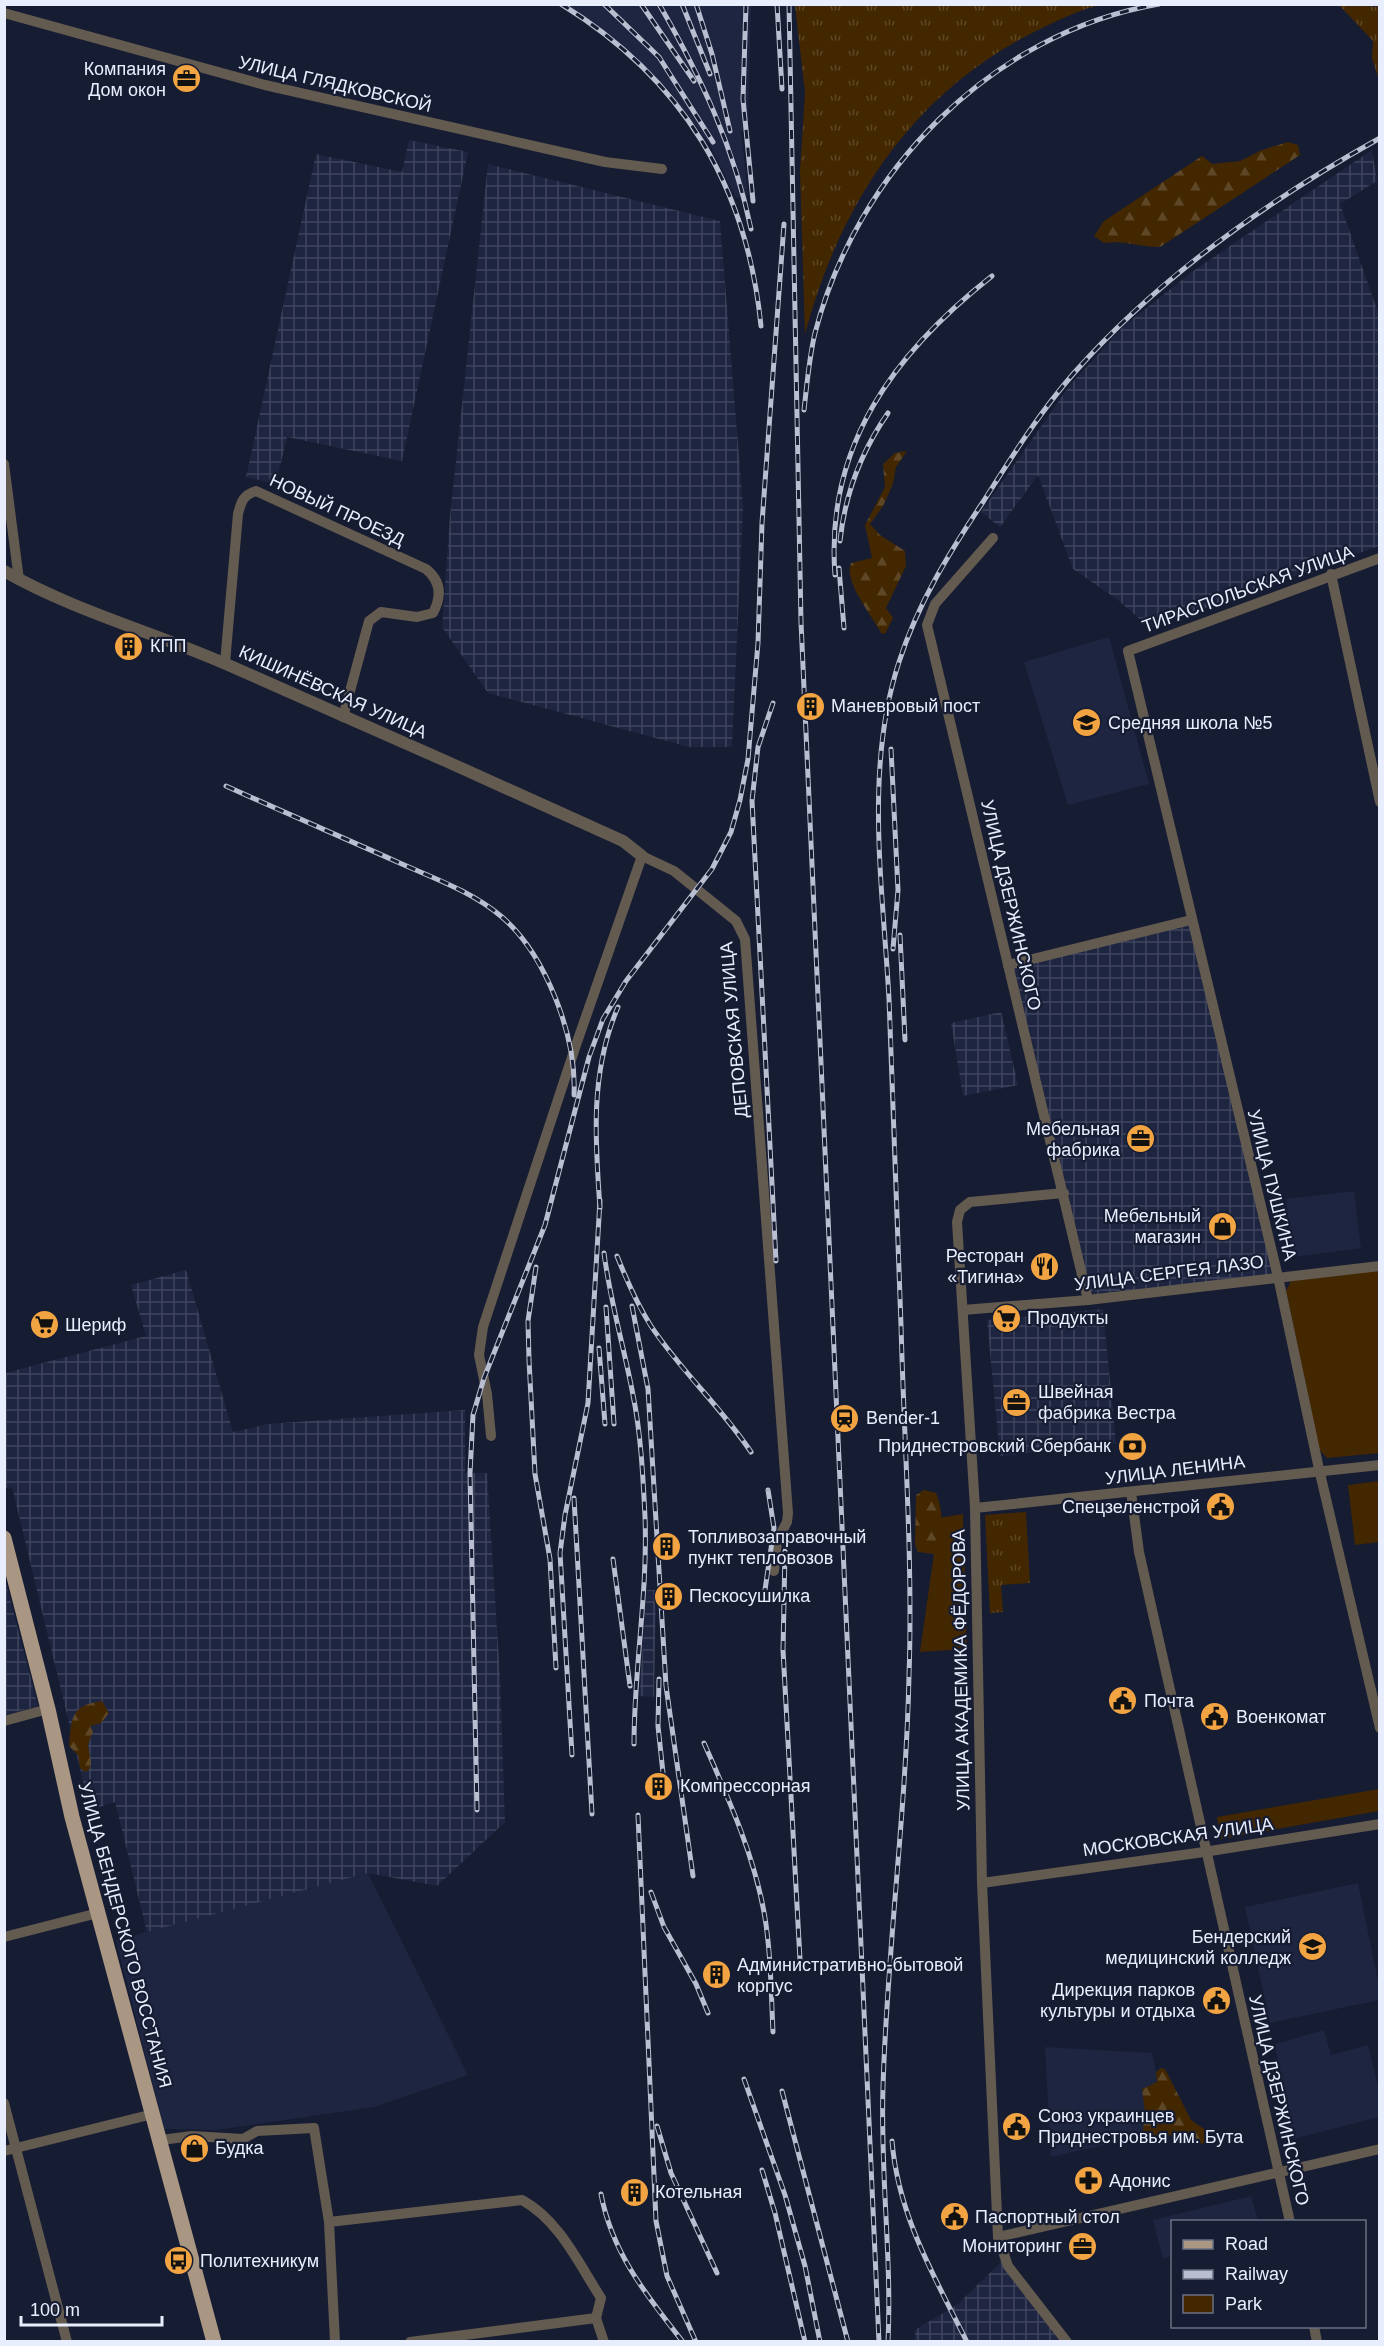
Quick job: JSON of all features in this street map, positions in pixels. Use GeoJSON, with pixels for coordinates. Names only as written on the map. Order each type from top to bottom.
{"type":"FeatureCollection","features":[{"type":"Feature","properties":{"kind":"main road","name":"УЛИЦА БЕНДЕРСКОГО ВОССТАНИЯ"},"geometry":{"type":"LineString","coordinates":[[4,1538],[48,1709],[72,1817],[214,2342]]}},
{"type":"Feature","properties":{"kind":"street","name":"УЛИЦА ГЛЯДКОВСКОЙ"},"geometry":{"type":"LineString","coordinates":[[4,13],[265,85],[605,162],[662,169]]}},
{"type":"Feature","properties":{"kind":"street"},"geometry":{"type":"LineString","coordinates":[[4,464],[19,580]]}},
{"type":"Feature","properties":{"kind":"street","name":"НОВЫЙ ПРОЕЗД"},"geometry":{"type":"LineString","coordinates":[[225,663],[238,514],[241,502],[247,494],[256,491],[426,569],[433,575],[439,590],[433,613],[426,617],[381,612],[369,621],[343,717]]}},
{"type":"Feature","properties":{"kind":"street","name":"УЛИЦА ДЗЕРЖИНСКОГО"},"geometry":{"type":"LineString","coordinates":[[993,538],[935,604],[927,625],[1088,1300]]}},
{"type":"Feature","properties":{"kind":"street","name":"ТИРАСПОЛЬСКАЯ УЛИЦА"},"geometry":{"type":"LineString","coordinates":[[1128,651],[1331,574],[1380,558]]}},
{"type":"Feature","properties":{"kind":"street","name":"КИШИНЁВСКАЯ УЛИЦА"},"geometry":{"type":"LineString","coordinates":[[4,572],[127,627],[225,663],[623,841],[642,856]]}},
{"type":"Feature","properties":{"kind":"street"},"geometry":{"type":"LineString","coordinates":[[1331,574],[1380,802]]}},
{"type":"Feature","properties":{"kind":"street","name":"УЛИЦА ПУШКИНА"},"geometry":{"type":"LineString","coordinates":[[1128,651],[1278,1277],[1319,1469],[1380,1728]]}},
{"type":"Feature","properties":{"kind":"street"},"geometry":{"type":"LineString","coordinates":[[491,1436],[487,1394],[479,1355],[481,1333],[576,1045],[642,856]]}},
{"type":"Feature","properties":{"kind":"street","name":"ДЕПОВСКАЯ УЛИЦА"},"geometry":{"type":"LineString","coordinates":[[642,856],[674,871],[736,921],[745,939],[776,1384],[788,1513],[787,1522],[777,1541],[774,1570]]}},
{"type":"Feature","properties":{"kind":"street"},"geometry":{"type":"LineString","coordinates":[[1008,965],[1191,920]]}},
{"type":"Feature","properties":{"kind":"street","name":"УЛИЦА АКАДЕМИКА ФЁДОРОВА"},"geometry":{"type":"LineString","coordinates":[[1064,1193],[970,1202],[960,1210],[957,1222],[975,1508],[982,1883],[998,2237],[1008,2266],[1067,2342]]}},
{"type":"Feature","properties":{"kind":"street","name":"УЛИЦА СЕРГЕЯ ЛАЗО"},"geometry":{"type":"LineString","coordinates":[[963,1310],[1088,1300],[1380,1266]]}},
{"type":"Feature","properties":{"kind":"street","name":"УЛИЦА ЛЕНИНА"},"geometry":{"type":"LineString","coordinates":[[975,1508],[1319,1469],[1380,1465]]}},
{"type":"Feature","properties":{"kind":"street","name":"УЛИЦА ДЗЕРЖИНСКОГО"},"geometry":{"type":"LineString","coordinates":[[1131,1492],[1138,1552],[1204,1852],[1290,2220]]}},
{"type":"Feature","properties":{"kind":"street"},"geometry":{"type":"LineString","coordinates":[[4,1721],[48,1709]]}},
{"type":"Feature","properties":{"kind":"street","name":"МОСКОВСКАЯ УЛИЦА"},"geometry":{"type":"LineString","coordinates":[[982,1883],[1204,1852],[1380,1824]]}},
{"type":"Feature","properties":{"kind":"street"},"geometry":{"type":"LineString","coordinates":[[4,1937],[98,1913]]}},
{"type":"Feature","properties":{"kind":"street"},"geometry":{"type":"LineString","coordinates":[[4,2103],[67,2342]]}},
{"type":"Feature","properties":{"kind":"street"},"geometry":{"type":"LineString","coordinates":[[4,2151],[153,2114]]}},
{"type":"Feature","properties":{"kind":"street"},"geometry":{"type":"LineString","coordinates":[[161,2140],[192,2136],[243,2139],[257,2131],[314,2128],[329,2222],[335,2342]]}},
{"type":"Feature","properties":{"kind":"street"},"geometry":{"type":"LineString","coordinates":[[998,2237],[1279,2170],[1380,2149]]}},
{"type":"Feature","properties":{"kind":"street"},"geometry":{"type":"LineString","coordinates":[[329,2222],[522,2200],[531,2205],[563,2239],[601,2298],[596,2318],[604,2342]]}},
{"type":"Feature","properties":{"kind":"street"},"geometry":{"type":"LineString","coordinates":[[410,2342],[596,2318]]}},
{"type":"Feature","properties":{"kind":"shaded area"},"geometry":{"type":"Polygon","coordinates":[[[567,5],[751,5],[748,129],[741,131],[748,196],[736,198],[710,145],[669,90],[627,50],[567,5]]]}},
{"type":"Feature","properties":{"kind":"shaded area"},"geometry":{"type":"Polygon","coordinates":[[[409,140],[468,152],[402,461],[287,437],[276,484],[246,477],[316,154],[402,172],[409,140]]]}},
{"type":"Feature","properties":{"kind":"shaded area"},"geometry":{"type":"Polygon","coordinates":[[[1372,150],[1377,181],[1340,204],[1379,315],[1379,546],[1150,628],[1118,600],[1073,569],[1038,475],[1000,527],[981,512],[1070,385],[1125,325],[1196,269],[1372,150]]]}},
{"type":"Feature","properties":{"kind":"shaded area"},"geometry":{"type":"Polygon","coordinates":[[[488,164],[720,221],[743,506],[732,747],[689,747],[488,693],[442,627],[450,516],[488,164]]]}},
{"type":"Feature","properties":{"kind":"shaded area","name":"Средняя школа №5"},"geometry":{"type":"Polygon","coordinates":[[[1109,637],[1149,784],[1068,805],[1024,662],[1109,637]]]}},
{"type":"Feature","properties":{"kind":"shaded area"},"geometry":{"type":"Polygon","coordinates":[[[1191,920],[1278,1277],[1088,1300],[1008,965],[1191,920]]]}},
{"type":"Feature","properties":{"kind":"shaded area"},"geometry":{"type":"Polygon","coordinates":[[[1001,1012],[1018,1085],[963,1096],[951,1023],[1001,1012]]]}},
{"type":"Feature","properties":{"kind":"shaded area"},"geometry":{"type":"Polygon","coordinates":[[[1354,1191],[1361,1248],[1293,1257],[1286,1199],[1354,1191]]]}},
{"type":"Feature","properties":{"kind":"shaded area"},"geometry":{"type":"Polygon","coordinates":[[[186,1270],[233,1432],[268,1424],[465,1410],[465,1473],[487,1473],[500,1676],[505,1822],[437,1886],[368,1873],[147,1932],[115,1802],[90,1810],[12,1487],[5,1488],[5,1373],[146,1336],[131,1285],[186,1270]]]}},
{"type":"Feature","properties":{"kind":"shaded area"},"geometry":{"type":"Polygon","coordinates":[[[1103,1309],[1116,1444],[1000,1456],[987,1320],[1103,1309]]]}},
{"type":"Feature","properties":{"kind":"shaded area"},"geometry":{"type":"Polygon","coordinates":[[[4,1576],[38,1706],[5,1715],[4,1715],[4,1576]]]}},
{"type":"Feature","properties":{"kind":"shaded area"},"geometry":{"type":"Polygon","coordinates":[[[647,1590],[656,1590],[654,1697],[639,1696],[647,1590]]]}},
{"type":"Feature","properties":{"kind":"shaded area"},"geometry":{"type":"Polygon","coordinates":[[[368,1873],[468,2075],[374,2107],[217,2130],[164,2129],[116,1940],[368,1873]]]}},
{"type":"Feature","properties":{"kind":"shaded area","name":"Бендерский медицинский колледж"},"geometry":{"type":"Polygon","coordinates":[[[1358,1883],[1379,1986],[1379,2000],[1270,2023],[1245,1907],[1358,1883]]]}},
{"type":"Feature","properties":{"kind":"shaded area"},"geometry":{"type":"Polygon","coordinates":[[[1324,2030],[1331,2055],[1368,2045],[1379,2091],[1379,2117],[1293,2139],[1275,2044],[1324,2030]]]}},
{"type":"Feature","properties":{"kind":"shaded area"},"geometry":{"type":"Polygon","coordinates":[[[1045,2047],[1152,2053],[1156,2072],[1161,2132],[1051,2157],[1045,2047]]]}},
{"type":"Feature","properties":{"kind":"shaded area"},"geometry":{"type":"Polygon","coordinates":[[[1251,2196],[1258,2220],[1171,2220],[1171,2256],[1163,2259],[1153,2220],[1251,2196]]]}},
{"type":"Feature","properties":{"kind":"shaded area"},"geometry":{"type":"Polygon","coordinates":[[[1004,2259],[1064,2341],[915,2341],[915,2330],[957,2305],[1004,2259]]]}},
{"type":"Feature","properties":{"kind":"green space"},"geometry":{"type":"Polygon","coordinates":[[[1338,4],[1379,7],[1379,80],[1372,58],[1373,41],[1338,4]]]}},
{"type":"Feature","properties":{"kind":"green space"},"geometry":{"type":"Polygon","coordinates":[[[795,5],[1101,5],[1061,19],[994,55],[954,85],[919,118],[888,156],[861,196],[820,286],[805,334],[800,171],[805,93],[795,5]]]}},
{"type":"Feature","properties":{"kind":"green space"},"geometry":{"type":"Polygon","coordinates":[[[1288,142],[1298,145],[1300,155],[1160,247],[1118,242],[1104,243],[1094,236],[1104,221],[1202,156],[1212,164],[1240,161],[1262,150],[1288,142]]]}},
{"type":"Feature","properties":{"kind":"green space"},"geometry":{"type":"Polygon","coordinates":[[[907,451],[896,467],[893,484],[883,506],[870,524],[880,535],[905,551],[906,566],[886,608],[893,618],[885,634],[881,633],[860,599],[851,580],[850,571],[851,563],[872,558],[865,525],[885,487],[883,464],[895,453],[907,451]]]}},
{"type":"Feature","properties":{"kind":"green space"},"geometry":{"type":"Polygon","coordinates":[[[1379,1269],[1379,1453],[1327,1458],[1319,1449],[1286,1291],[1291,1281],[1379,1269]]]}},
{"type":"Feature","properties":{"kind":"green space"},"geometry":{"type":"Polygon","coordinates":[[[1379,1481],[1379,1542],[1355,1545],[1348,1485],[1379,1481]]]}},
{"type":"Feature","properties":{"kind":"green space"},"geometry":{"type":"Polygon","coordinates":[[[924,1490],[936,1493],[940,1507],[942,1524],[940,1540],[934,1554],[918,1552],[915,1544],[916,1495],[924,1490]]]}},
{"type":"Feature","properties":{"kind":"green space"},"geometry":{"type":"Polygon","coordinates":[[[1026,1512],[1030,1583],[1001,1585],[1003,1612],[990,1613],[985,1515],[1026,1512]]]}},
{"type":"Feature","properties":{"kind":"green space"},"geometry":{"type":"Polygon","coordinates":[[[963,1514],[967,1649],[920,1652],[939,1518],[963,1514]]]}},
{"type":"Feature","properties":{"kind":"green space"},"geometry":{"type":"Polygon","coordinates":[[[102,1701],[109,1713],[101,1723],[90,1726],[93,1731],[88,1745],[91,1763],[89,1770],[85,1772],[80,1768],[78,1755],[69,1746],[72,1720],[78,1710],[84,1706],[102,1701]]]}},
{"type":"Feature","properties":{"kind":"green space"},"geometry":{"type":"Polygon","coordinates":[[[1379,1789],[1379,1811],[1221,1839],[1217,1817],[1379,1789]]]}},
{"type":"Feature","properties":{"kind":"green space"},"geometry":{"type":"Polygon","coordinates":[[[1161,2068],[1165,2069],[1191,2120],[1207,2131],[1208,2140],[1202,2144],[1190,2138],[1173,2135],[1142,2138],[1145,2112],[1142,2089],[1157,2082],[1156,2072],[1161,2068]]]}},
{"type":"Feature","properties":{"kind":"railway"},"geometry":{"type":"LineString","coordinates":[[561,4],[604,34],[642,66],[674,102],[702,141],[724,182],[741,227],[753,275],[761,326]]}},
{"type":"Feature","properties":{"kind":"railway"},"geometry":{"type":"LineString","coordinates":[[604,4],[659,57],[713,142]]}},
{"type":"Feature","properties":{"kind":"railway"},"geometry":{"type":"LineString","coordinates":[[641,4],[694,81]]}},
{"type":"Feature","properties":{"kind":"railway"},"geometry":{"type":"LineString","coordinates":[[659,4],[689,58],[714,113],[735,170],[751,229]]}},
{"type":"Feature","properties":{"kind":"railway"},"geometry":{"type":"LineString","coordinates":[[682,4],[710,74]]}},
{"type":"Feature","properties":{"kind":"railway"},"geometry":{"type":"LineString","coordinates":[[696,4],[712,54],[730,131]]}},
{"type":"Feature","properties":{"kind":"railway"},"geometry":{"type":"LineString","coordinates":[[746,4],[743,99],[753,201]]}},
{"type":"Feature","properties":{"kind":"railway"},"geometry":{"type":"LineString","coordinates":[[777,4],[782,89]]}},
{"type":"Feature","properties":{"kind":"railway"},"geometry":{"type":"LineString","coordinates":[[789,4],[801,622],[879,2342]]}},
{"type":"Feature","properties":{"kind":"railway"},"geometry":{"type":"LineString","coordinates":[[804,410],[815,333],[835,274],[863,217],[898,165],[940,119],[987,78],[1040,45],[1098,20],[1159,4]]}},
{"type":"Feature","properties":{"kind":"railway"},"geometry":{"type":"LineString","coordinates":[[888,2342],[883,2087],[888,1984],[904,1779],[910,1632],[908,1501],[889,999],[880,872],[879,786],[888,703],[907,640],[935,579],[1026,436],[1074,373],[1142,304],[1217,243],[1256,214],[1380,138]]}},
{"type":"Feature","properties":{"kind":"railway"},"geometry":{"type":"LineString","coordinates":[[477,1810],[470,1473],[473,1415],[484,1378],[545,1225],[589,1057],[603,1019],[626,981],[712,869],[731,832],[740,800],[748,759],[758,643],[762,523],[784,224]]}},
{"type":"Feature","properties":{"kind":"railway"},"geometry":{"type":"LineString","coordinates":[[835,575],[835,528],[842,485],[854,444],[873,406],[897,370],[925,337],[992,276]]}},
{"type":"Feature","properties":{"kind":"railway"},"geometry":{"type":"LineString","coordinates":[[840,541],[850,490],[862,458],[888,413]]}},
{"type":"Feature","properties":{"kind":"railway"},"geometry":{"type":"LineString","coordinates":[[839,568],[844,628]]}},
{"type":"Feature","properties":{"kind":"railway"},"geometry":{"type":"LineString","coordinates":[[773,703],[758,747],[752,801],[776,1261]]}},
{"type":"Feature","properties":{"kind":"railway"},"geometry":{"type":"LineString","coordinates":[[891,749],[898,890],[893,949]]}},
{"type":"Feature","properties":{"kind":"railway"},"geometry":{"type":"LineString","coordinates":[[226,786],[449,885],[477,899],[502,917],[518,933],[532,953],[556,999],[570,1048],[574,1072],[574,1095]]}},
{"type":"Feature","properties":{"kind":"railway"},"geometry":{"type":"LineString","coordinates":[[900,935],[905,1040]]}},
{"type":"Feature","properties":{"kind":"railway"},"geometry":{"type":"LineString","coordinates":[[600,1208],[596,1132],[599,1081],[609,1032],[618,1007]]}},
{"type":"Feature","properties":{"kind":"railway"},"geometry":{"type":"LineString","coordinates":[[572,1755],[560,1553],[565,1515],[588,1403],[600,1200]]}},
{"type":"Feature","properties":{"kind":"railway"},"geometry":{"type":"LineString","coordinates":[[604,1253],[636,1410],[645,1517],[645,1573],[634,1744]]}},
{"type":"Feature","properties":{"kind":"railway"},"geometry":{"type":"LineString","coordinates":[[617,1256],[632,1292],[651,1326],[751,1452]]}},
{"type":"Feature","properties":{"kind":"railway"},"geometry":{"type":"LineString","coordinates":[[536,1267],[528,1321],[529,1360],[535,1474],[550,1559],[556,1668]]}},
{"type":"Feature","properties":{"kind":"railway"},"geometry":{"type":"LineString","coordinates":[[632,1306],[648,1389],[666,1686],[693,1876]]}},
{"type":"Feature","properties":{"kind":"railway"},"geometry":{"type":"LineString","coordinates":[[606,1307],[614,1424]]}},
{"type":"Feature","properties":{"kind":"railway"},"geometry":{"type":"LineString","coordinates":[[599,1348],[605,1424]]}},
{"type":"Feature","properties":{"kind":"railway"},"geometry":{"type":"LineString","coordinates":[[764,1597],[774,1528],[768,1490]]}},
{"type":"Feature","properties":{"kind":"railway"},"geometry":{"type":"LineString","coordinates":[[574,1498],[592,1814]]}},
{"type":"Feature","properties":{"kind":"railway"},"geometry":{"type":"LineString","coordinates":[[785,1551],[783,1650],[800,1960]]}},
{"type":"Feature","properties":{"kind":"railway"},"geometry":{"type":"LineString","coordinates":[[613,1559],[630,1686]]}},
{"type":"Feature","properties":{"kind":"railway"},"geometry":{"type":"LineString","coordinates":[[659,1679],[658,1726],[663,1773]]}},
{"type":"Feature","properties":{"kind":"railway"},"geometry":{"type":"LineString","coordinates":[[704,1743],[739,1826],[759,1890],[768,1942],[773,2032]]}},
{"type":"Feature","properties":{"kind":"railway"},"geometry":{"type":"LineString","coordinates":[[638,1815],[656,2221],[667,2276],[696,2342]]}},
{"type":"Feature","properties":{"kind":"railway"},"geometry":{"type":"LineString","coordinates":[[651,1892],[664,1927],[696,1984],[708,2013]]}},
{"type":"Feature","properties":{"kind":"railway"},"geometry":{"type":"LineString","coordinates":[[744,2079],[785,2195],[805,2266],[820,2342]]}},
{"type":"Feature","properties":{"kind":"railway"},"geometry":{"type":"LineString","coordinates":[[782,2091],[848,2342]]}},
{"type":"Feature","properties":{"kind":"railway"},"geometry":{"type":"LineString","coordinates":[[657,2126],[671,2173],[717,2273]]}},
{"type":"Feature","properties":{"kind":"railway"},"geometry":{"type":"LineString","coordinates":[[892,2141],[896,2168],[910,2220],[930,2269],[967,2342]]}},
{"type":"Feature","properties":{"kind":"railway"},"geometry":{"type":"LineString","coordinates":[[762,2170],[775,2213],[805,2342]]}},
{"type":"Feature","properties":{"kind":"railway"},"geometry":{"type":"LineString","coordinates":[[601,2194],[613,2236],[622,2255],[644,2291],[683,2342]]}},
{"type":"Feature","properties":{"kind":"place","name":"Компания Дом окон"},"geometry":{"type":"Point","coordinates":[187,79]}},
{"type":"Feature","properties":{"kind":"place","name":"КПП"},"geometry":{"type":"Point","coordinates":[129,646]}},
{"type":"Feature","properties":{"kind":"place","name":"Маневровый пост"},"geometry":{"type":"Point","coordinates":[810,706]}},
{"type":"Feature","properties":{"kind":"place","name":"Средняя школа №5"},"geometry":{"type":"Point","coordinates":[1087,723]}},
{"type":"Feature","properties":{"kind":"place","name":"Мебельная фабрика"},"geometry":{"type":"Point","coordinates":[1141,1139]}},
{"type":"Feature","properties":{"kind":"place","name":"Мебельный магазин"},"geometry":{"type":"Point","coordinates":[1222,1226]}},
{"type":"Feature","properties":{"kind":"place","name":"Ресторан «Тигина»"},"geometry":{"type":"Point","coordinates":[1045,1266]}},
{"type":"Feature","properties":{"kind":"place","name":"Продукты"},"geometry":{"type":"Point","coordinates":[1006,1318]}},
{"type":"Feature","properties":{"kind":"place","name":"Шериф"},"geometry":{"type":"Point","coordinates":[44,1325]}},
{"type":"Feature","properties":{"kind":"place","name":"Швейная фабрика Вестра"},"geometry":{"type":"Point","coordinates":[1017,1402]}},
{"type":"Feature","properties":{"kind":"place","name":"Bender-1"},"geometry":{"type":"Point","coordinates":[845,1418]}},
{"type":"Feature","properties":{"kind":"place","name":"Приднестровский Сбербанк"},"geometry":{"type":"Point","coordinates":[1132,1446]}},
{"type":"Feature","properties":{"kind":"place","name":"Спецзеленстрой"},"geometry":{"type":"Point","coordinates":[1221,1507]}},
{"type":"Feature","properties":{"kind":"place","name":"Топливозаправочный пункт тепловозов"},"geometry":{"type":"Point","coordinates":[667,1547]}},
{"type":"Feature","properties":{"kind":"place","name":"Пескосушилка"},"geometry":{"type":"Point","coordinates":[668,1596]}},
{"type":"Feature","properties":{"kind":"place","name":"Почта"},"geometry":{"type":"Point","coordinates":[1123,1701]}},
{"type":"Feature","properties":{"kind":"place","name":"Военкомат"},"geometry":{"type":"Point","coordinates":[1215,1717]}},
{"type":"Feature","properties":{"kind":"place","name":"Компрессорная"},"geometry":{"type":"Point","coordinates":[659,1786]}},
{"type":"Feature","properties":{"kind":"place","name":"Бендерский медицинский колледж"},"geometry":{"type":"Point","coordinates":[1312,1947]}},
{"type":"Feature","properties":{"kind":"place","name":"Административно-бытовой корпус"},"geometry":{"type":"Point","coordinates":[716,1975]}},
{"type":"Feature","properties":{"kind":"place","name":"Дирекция парков культуры и отдыха"},"geometry":{"type":"Point","coordinates":[1216,2000]}},
{"type":"Feature","properties":{"kind":"place","name":"Союз украинцев Приднестровья им. Бута"},"geometry":{"type":"Point","coordinates":[1017,2126]}},
{"type":"Feature","properties":{"kind":"place","name":"Будка"},"geometry":{"type":"Point","coordinates":[194,2148]}},
{"type":"Feature","properties":{"kind":"place","name":"Адонис"},"geometry":{"type":"Point","coordinates":[1088,2181]}},
{"type":"Feature","properties":{"kind":"place","name":"Котельная"},"geometry":{"type":"Point","coordinates":[634,2192]}},
{"type":"Feature","properties":{"kind":"place","name":"Паспортный стол"},"geometry":{"type":"Point","coordinates":[954,2217]}},
{"type":"Feature","properties":{"kind":"place","name":"Мониторинг"},"geometry":{"type":"Point","coordinates":[1083,2246]}},
{"type":"Feature","properties":{"kind":"place","name":"Политехникум"},"geometry":{"type":"Point","coordinates":[179,2261]}}]}
